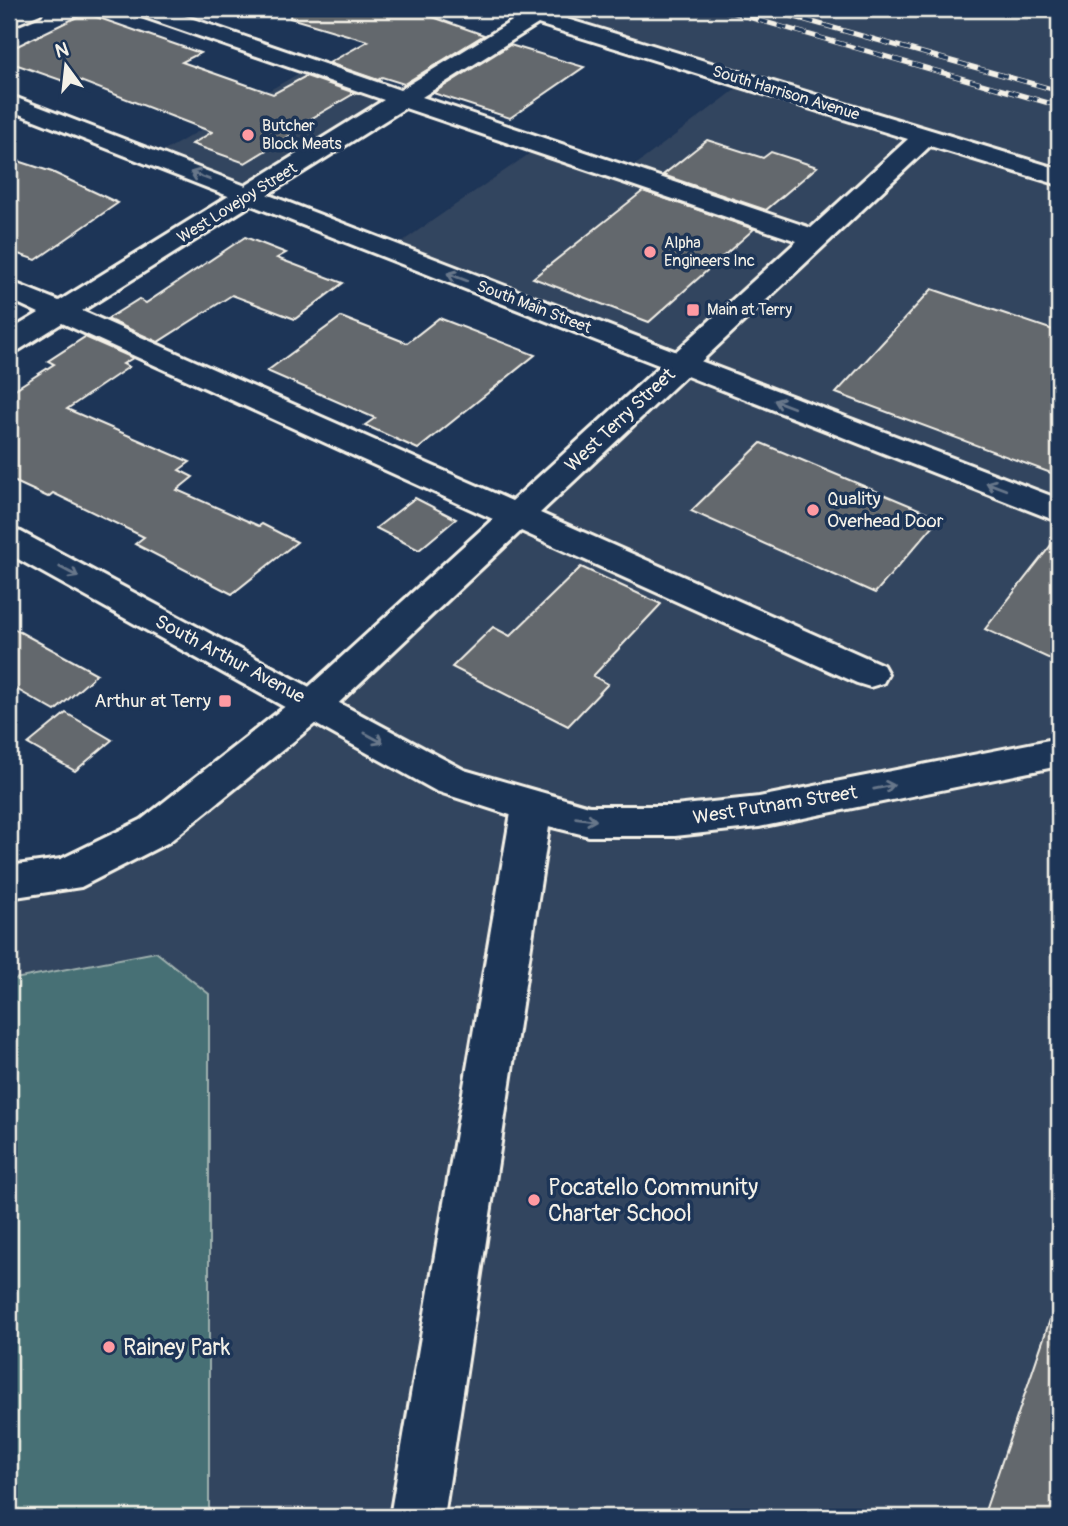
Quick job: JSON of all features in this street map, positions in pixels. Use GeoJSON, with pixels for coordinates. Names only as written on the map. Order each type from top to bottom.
{"type":"FeatureCollection","features":[{"type":"Feature","properties":{"kind":"street"},"geometry":{"type":"LineString","coordinates":[[9,20],[32,9]]}},
{"type":"Feature","properties":{"kind":"street"},"geometry":{"type":"LineString","coordinates":[[144,9],[404,100],[816,238]]}},
{"type":"Feature","properties":{"kind":"street","name":"West Lovejoy Street"},"geometry":{"type":"LineString","coordinates":[[9,344],[404,100],[524,12]]}},
{"type":"Feature","properties":{"kind":"street","name":"South Harrison Avenue"},"geometry":{"type":"LineString","coordinates":[[524,12],[1059,177]]}},
{"type":"Feature","properties":{"kind":"street","name":"South Main Street"},"geometry":{"type":"LineString","coordinates":[[9,102],[1059,511]]}},
{"type":"Feature","properties":{"kind":"street","name":"West Terry Street"},"geometry":{"type":"LineString","coordinates":[[9,882],[67,875],[155,831],[314,704],[926,136]]}},
{"type":"Feature","properties":{"kind":"street"},"geometry":{"type":"LineString","coordinates":[[9,289],[870,674]]}},
{"type":"Feature","properties":{"kind":"street","name":"South Arthur Avenue"},"geometry":{"type":"LineString","coordinates":[[9,540],[450,780]]}},
{"type":"Feature","properties":{"kind":"street","name":"West Putnam Street"},"geometry":{"type":"LineString","coordinates":[[450,780],[532,807],[589,821],[674,821],[759,811],[1059,752]]}},
{"type":"Feature","properties":{"kind":"street"},"geometry":{"type":"LineString","coordinates":[[417,1517],[532,807]]}},
{"type":"Feature","properties":{"kind":"shaded area","name":"Pocatello Community Charter School"},"geometry":{"type":"Polygon","coordinates":[[[512,9],[1059,9],[1059,1517],[9,1517],[9,882],[67,875],[155,831],[679,365],[390,250],[539,147],[622,175],[747,81],[512,9]]]}},
{"type":"Feature","properties":{"kind":"shaded area"},"geometry":{"type":"Polygon","coordinates":[[[310,67],[404,100],[250,196],[152,158],[310,67]]]}},
{"type":"Feature","properties":{"kind":"green space","name":"Rainey Park"},"geometry":{"type":"Polygon","coordinates":[[[156,952],[209,994],[209,1517],[9,1517],[9,980],[156,952]]]}},
{"type":"Feature","properties":{"kind":"building"},"geometry":{"type":"Polygon","coordinates":[[[291,9],[410,9],[484,35],[404,84],[382,77],[378,80],[329,63],[368,41],[290,18],[291,9]]]}},
{"type":"Feature","properties":{"kind":"building"},"geometry":{"type":"Polygon","coordinates":[[[85,13],[200,53],[182,62],[273,94],[306,76],[355,93],[302,124],[306,126],[245,163],[192,144],[212,132],[78,80],[72,84],[9,62],[9,50],[85,13]]]}},
{"type":"Feature","properties":{"kind":"building"},"geometry":{"type":"Polygon","coordinates":[[[510,45],[584,67],[510,118],[433,93],[510,45]]]}},
{"type":"Feature","properties":{"kind":"building"},"geometry":{"type":"Polygon","coordinates":[[[707,140],[763,158],[771,152],[817,167],[766,210],[663,175],[707,140]]]}},
{"type":"Feature","properties":{"kind":"building"},"geometry":{"type":"Polygon","coordinates":[[[9,158],[52,172],[118,203],[36,260],[9,251],[9,158]]]}},
{"type":"Feature","properties":{"kind":"building"},"geometry":{"type":"Polygon","coordinates":[[[643,191],[754,229],[649,322],[533,278],[643,191]]]}},
{"type":"Feature","properties":{"kind":"building"},"geometry":{"type":"Polygon","coordinates":[[[245,237],[286,253],[277,258],[343,283],[295,319],[232,295],[158,342],[107,319],[139,299],[146,303],[245,237]]]}},
{"type":"Feature","properties":{"kind":"building"},"geometry":{"type":"Polygon","coordinates":[[[932,289],[1059,332],[1059,476],[836,393],[932,289]]]}},
{"type":"Feature","properties":{"kind":"building"},"geometry":{"type":"Polygon","coordinates":[[[341,317],[407,343],[439,318],[535,355],[418,449],[365,425],[375,418],[267,371],[341,317]]]}},
{"type":"Feature","properties":{"kind":"building"},"geometry":{"type":"Polygon","coordinates":[[[85,337],[133,358],[123,364],[129,367],[67,409],[190,462],[179,470],[193,477],[177,490],[259,526],[262,524],[297,542],[232,594],[135,544],[144,537],[53,493],[48,497],[9,479],[9,393],[54,364],[48,361],[85,337]]]}},
{"type":"Feature","properties":{"kind":"building"},"geometry":{"type":"Polygon","coordinates":[[[761,443],[940,518],[875,593],[691,511],[761,443]]]}},
{"type":"Feature","properties":{"kind":"building"},"geometry":{"type":"Polygon","coordinates":[[[415,498],[456,519],[419,550],[376,528],[415,498]]]}},
{"type":"Feature","properties":{"kind":"building"},"geometry":{"type":"Polygon","coordinates":[[[1059,535],[1059,663],[985,629],[1059,535]]]}},
{"type":"Feature","properties":{"kind":"building"},"geometry":{"type":"Polygon","coordinates":[[[581,567],[661,604],[593,676],[608,684],[568,726],[452,667],[493,627],[510,636],[581,567]]]}},
{"type":"Feature","properties":{"kind":"building"},"geometry":{"type":"Polygon","coordinates":[[[9,626],[97,674],[55,711],[9,685],[9,626]]]}},
{"type":"Feature","properties":{"kind":"building"},"geometry":{"type":"Polygon","coordinates":[[[66,713],[112,740],[75,771],[28,744],[66,713]]]}},
{"type":"Feature","properties":{"kind":"building"},"geometry":{"type":"Polygon","coordinates":[[[1053,1311],[1059,1312],[1059,1517],[983,1517],[1053,1311]]]}},
{"type":"Feature","properties":{"kind":"railway"},"geometry":{"type":"LineString","coordinates":[[720,9],[1059,106]]}},
{"type":"Feature","properties":{"kind":"railway"},"geometry":{"type":"LineString","coordinates":[[766,9],[1059,91]]}},
{"type":"Feature","properties":{"kind":"place","name":"Butcher Block Meats"},"geometry":{"type":"Point","coordinates":[248,135]}},
{"type":"Feature","properties":{"kind":"place","name":"Alpha Engineers Inc"},"geometry":{"type":"Point","coordinates":[650,252]}},
{"type":"Feature","properties":{"kind":"place","name":"Main at Terry"},"geometry":{"type":"Point","coordinates":[693,310]}},
{"type":"Feature","properties":{"kind":"place","name":"Quality Overhead Door"},"geometry":{"type":"Point","coordinates":[813,510]}},
{"type":"Feature","properties":{"kind":"place","name":"Arthur at Terry"},"geometry":{"type":"Point","coordinates":[225,701]}},
{"type":"Feature","properties":{"kind":"place","name":"Pocatello Community Charter School"},"geometry":{"type":"Point","coordinates":[534,1200]}},
{"type":"Feature","properties":{"kind":"place","name":"Rainey Park"},"geometry":{"type":"Point","coordinates":[109,1347]}}]}
